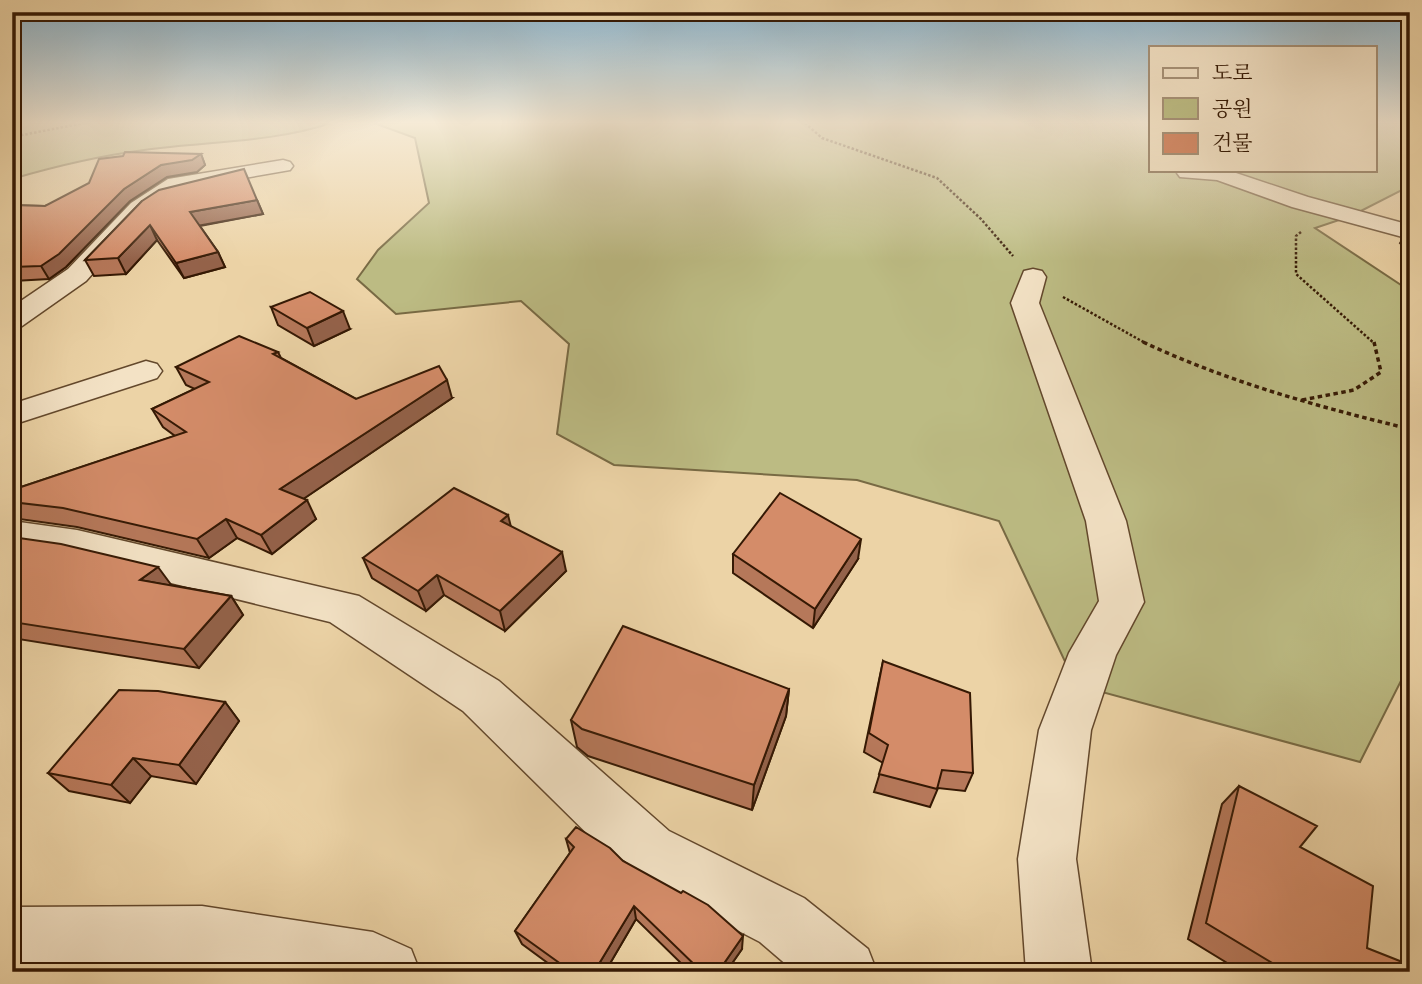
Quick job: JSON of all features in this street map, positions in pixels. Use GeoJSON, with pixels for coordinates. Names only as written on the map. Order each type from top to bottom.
{"type":"FeatureCollection","features":[{"type":"Feature","properties":{"kind":"street"},"geometry":{"type":"LineString","coordinates":[[12,320],[77,275],[139,208],[176,184],[266,169]]}},
{"type":"Feature","properties":{"kind":"street"},"geometry":{"type":"LineString","coordinates":[[1187,173],[1219,174],[1338,213],[1410,232]]}},
{"type":"Feature","properties":{"kind":"street"},"geometry":{"type":"LineString","coordinates":[[1033,276],[1026,303],[1106,521],[1122,602],[1093,653],[1065,730],[1047,859],[1059,972]]}},
{"type":"Feature","properties":{"kind":"street"},"geometry":{"type":"LineString","coordinates":[[12,415],[146,371]]}},
{"type":"Feature","properties":{"kind":"street"},"geometry":{"type":"LineString","coordinates":[[12,536],[77,545],[342,608],[481,696],[648,852],[782,920],[845,972]]}},
{"type":"Feature","properties":{"kind":"street"},"geometry":{"type":"LineString","coordinates":[[12,939],[202,937],[317,964],[373,964],[388,972]]}},
{"type":"Feature","properties":{"kind":"path"},"geometry":{"type":"LineString","coordinates":[[911,169],[937,178],[981,219],[1033,276],[1142,345],[1201,369],[1299,401],[1410,429]]}},
{"type":"Feature","properties":{"kind":"path"},"geometry":{"type":"LineString","coordinates":[[1299,401],[1354,390],[1381,372],[1375,343],[1296,274],[1296,236],[1314,221],[1338,213]]}},
{"type":"Feature","properties":{"kind":"green space"},"geometry":{"type":"Polygon","coordinates":[[[12,169],[50,169],[12,179],[12,169]]]}},
{"type":"Feature","properties":{"kind":"green space"},"geometry":{"type":"Polygon","coordinates":[[[422,169],[1149,169],[1149,172],[1376,172],[1376,169],[1410,169],[1410,186],[1351,216],[1315,228],[1410,291],[1410,663],[1360,762],[1076,685],[999,521],[857,480],[614,465],[557,434],[569,344],[521,301],[396,314],[357,279],[378,250],[429,203],[422,169]]]}},
{"type":"Feature","properties":{"kind":"building"},"geometry":{"type":"Polygon","coordinates":[[[95,169],[155,169],[124,189],[59,254],[41,266],[12,267],[12,205],[45,206],[89,183],[95,169]]]}},
{"type":"Feature","properties":{"kind":"building"},"geometry":{"type":"Polygon","coordinates":[[[244,169],[257,200],[190,212],[218,252],[176,263],[150,225],[118,258],[85,260],[142,201],[159,190],[244,169]]]}},
{"type":"Feature","properties":{"kind":"building"},"geometry":{"type":"Polygon","coordinates":[[[310,292],[343,311],[307,328],[271,307],[310,292]]]}},
{"type":"Feature","properties":{"kind":"building"},"geometry":{"type":"Polygon","coordinates":[[[239,336],[278,352],[273,354],[356,399],[439,366],[447,380],[280,489],[307,500],[261,535],[226,519],[197,539],[63,508],[12,502],[12,490],[186,432],[152,409],[209,382],[176,367],[239,336]]]}},
{"type":"Feature","properties":{"kind":"building"},"geometry":{"type":"Polygon","coordinates":[[[454,488],[508,515],[501,521],[562,552],[500,611],[437,575],[418,591],[363,558],[454,488]]]}},
{"type":"Feature","properties":{"kind":"building"},"geometry":{"type":"Polygon","coordinates":[[[780,493],[861,539],[815,609],[733,554],[780,493]]]}},
{"type":"Feature","properties":{"kind":"building"},"geometry":{"type":"Polygon","coordinates":[[[12,537],[61,544],[158,567],[140,580],[231,596],[184,649],[12,622],[12,537]]]}},
{"type":"Feature","properties":{"kind":"building"},"geometry":{"type":"Polygon","coordinates":[[[623,626],[789,689],[754,785],[582,729],[571,720],[623,626]]]}},
{"type":"Feature","properties":{"kind":"building"},"geometry":{"type":"Polygon","coordinates":[[[883,661],[970,693],[973,773],[942,770],[937,789],[879,774],[888,745],[869,733],[883,661]]]}},
{"type":"Feature","properties":{"kind":"building"},"geometry":{"type":"Polygon","coordinates":[[[119,690],[158,691],[225,702],[179,765],[133,758],[111,785],[48,773],[119,690]]]}},
{"type":"Feature","properties":{"kind":"building"},"geometry":{"type":"Polygon","coordinates":[[[1239,786],[1317,826],[1300,847],[1373,886],[1367,948],[1410,965],[1410,972],[1287,972],[1206,923],[1239,786]]]}},
{"type":"Feature","properties":{"kind":"building"},"geometry":{"type":"Polygon","coordinates":[[[576,827],[610,848],[623,861],[708,905],[743,936],[718,972],[702,972],[634,906],[594,972],[572,972],[515,931],[574,847],[566,839],[576,827]]]}}]}
